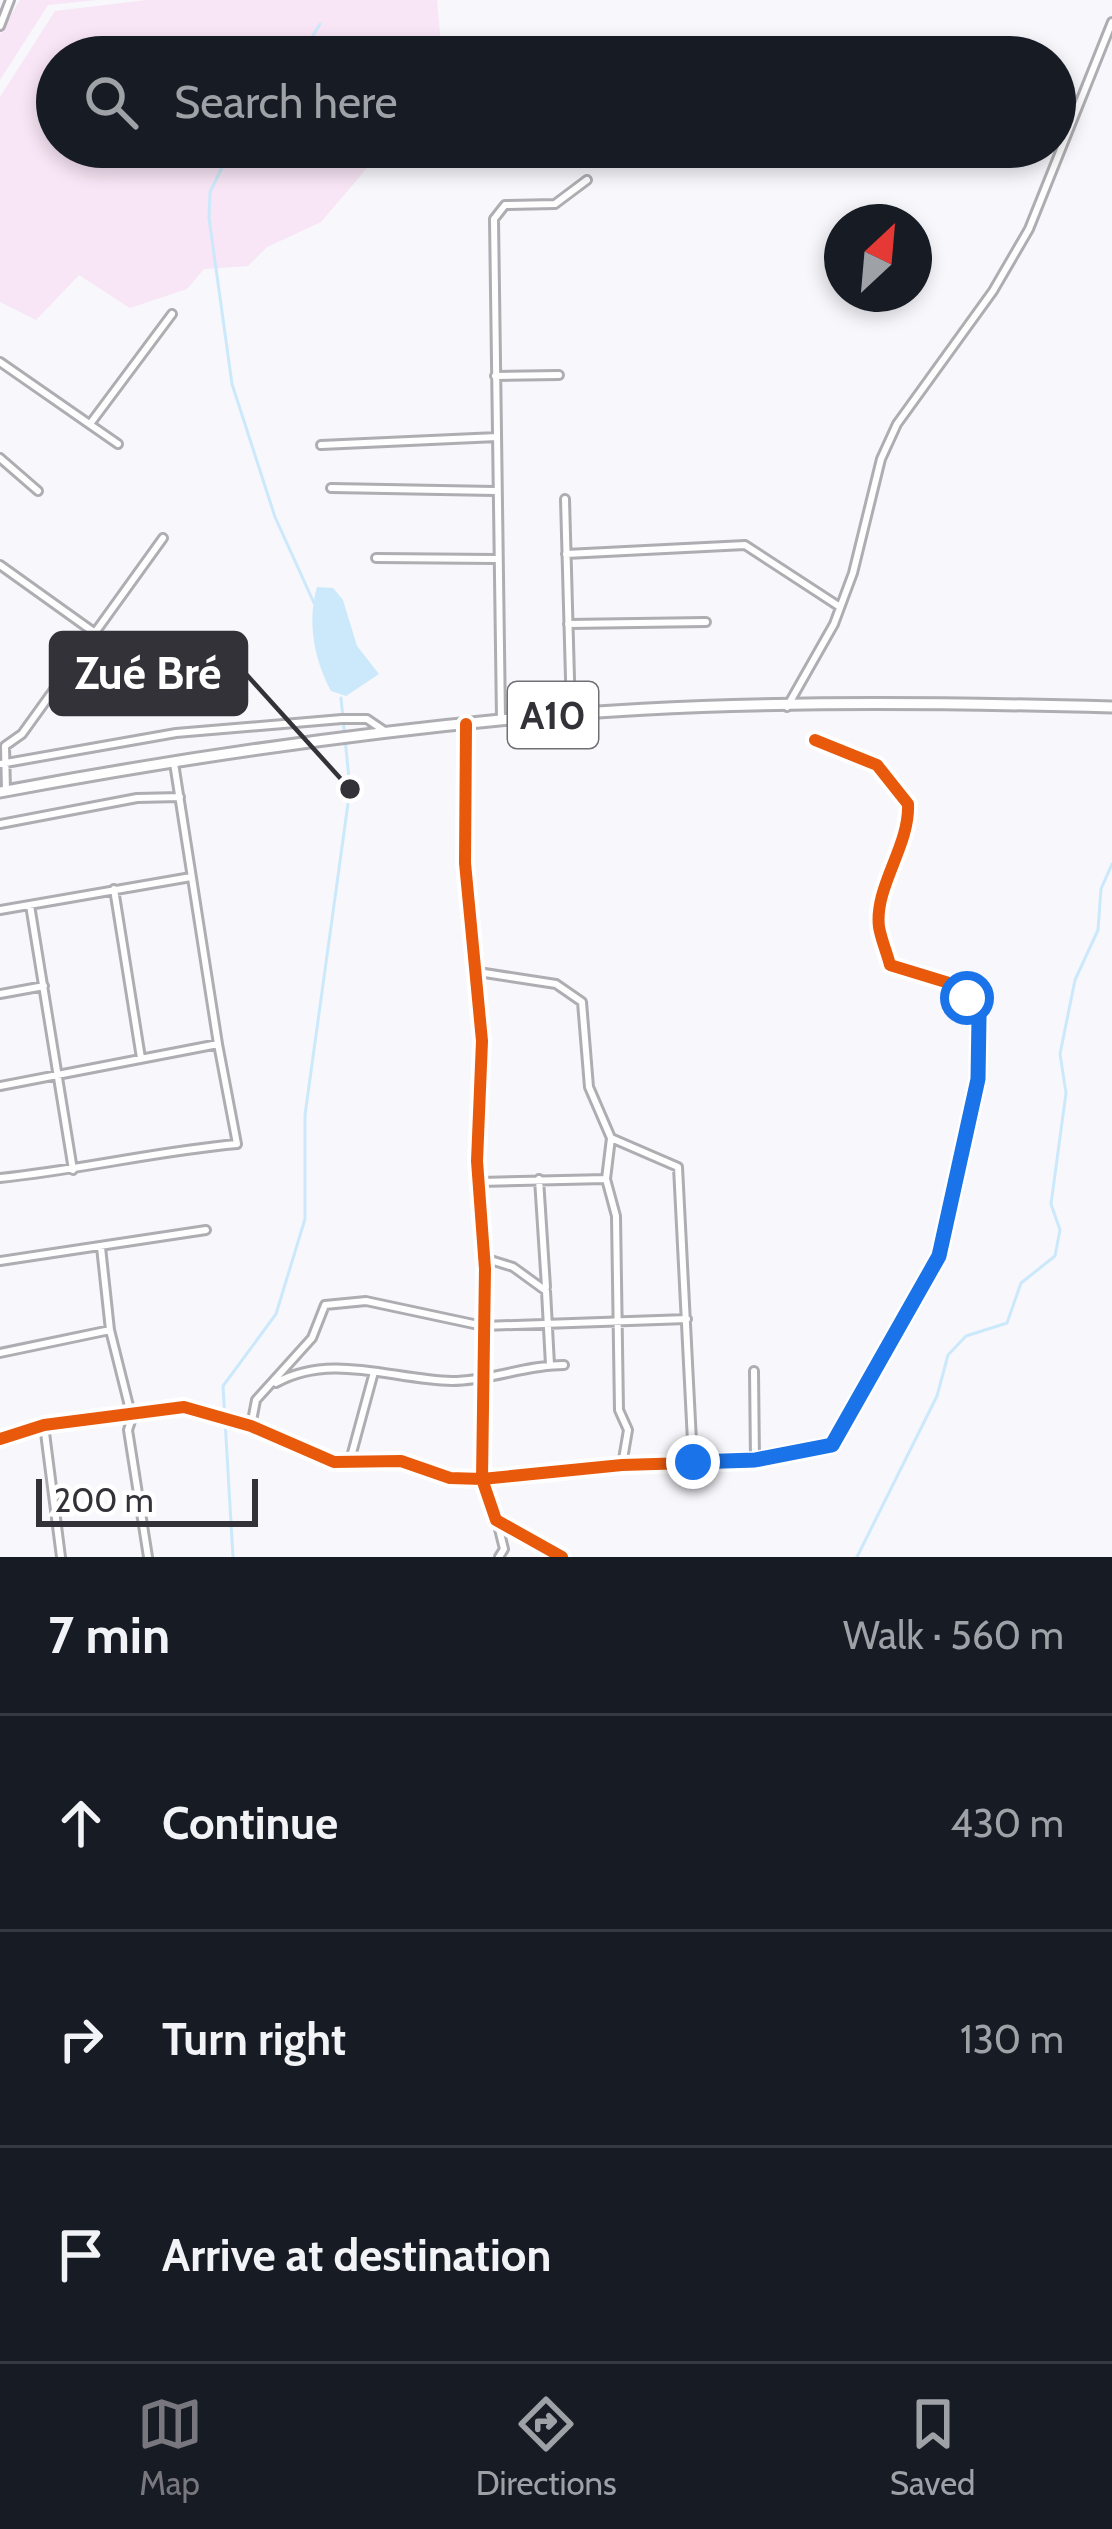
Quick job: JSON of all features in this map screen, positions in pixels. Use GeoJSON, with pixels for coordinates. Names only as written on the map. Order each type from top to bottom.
{"type":"FeatureCollection","features":[{"type":"Feature","properties":{"kind":"main road","name":"A10"},"geometry":{"type":"LineString","coordinates":[[3,791],[386,731],[571,714],[787,707],[1112,707]]}},
{"type":"Feature","properties":{"kind":"street"},"geometry":{"type":"LineString","coordinates":[[0,26],[10,0]]}},
{"type":"Feature","properties":{"kind":"street"},"geometry":{"type":"LineString","coordinates":[[1076,112],[1112,22]]}},
{"type":"Feature","properties":{"kind":"street"},"geometry":{"type":"LineString","coordinates":[[787,707],[840,607],[881,459],[897,424],[993,291],[1029,229],[1053,168]]}},
{"type":"Feature","properties":{"kind":"street"},"geometry":{"type":"LineString","coordinates":[[501,720],[492,302],[498,210],[556,203],[587,180]]}},
{"type":"Feature","properties":{"kind":"street"},"geometry":{"type":"LineString","coordinates":[[90,424],[172,314]]}},
{"type":"Feature","properties":{"kind":"street"},"geometry":{"type":"LineString","coordinates":[[0,362],[118,444]]}},
{"type":"Feature","properties":{"kind":"street"},"geometry":{"type":"LineString","coordinates":[[495,376],[560,375]]}},
{"type":"Feature","properties":{"kind":"street"},"geometry":{"type":"LineString","coordinates":[[321,445],[497,437]]}},
{"type":"Feature","properties":{"kind":"street"},"geometry":{"type":"LineString","coordinates":[[0,458],[38,491]]}},
{"type":"Feature","properties":{"kind":"street"},"geometry":{"type":"LineString","coordinates":[[331,488],[495,491]]}},
{"type":"Feature","properties":{"kind":"street"},"geometry":{"type":"LineString","coordinates":[[565,499],[571,714]]}},
{"type":"Feature","properties":{"kind":"street"},"geometry":{"type":"LineString","coordinates":[[3,791],[5,746],[22,734],[163,538]]}},
{"type":"Feature","properties":{"kind":"street"},"geometry":{"type":"LineString","coordinates":[[566,554],[745,545],[840,607]]}},
{"type":"Feature","properties":{"kind":"street"},"geometry":{"type":"LineString","coordinates":[[376,557],[496,559]]}},
{"type":"Feature","properties":{"kind":"street"},"geometry":{"type":"LineString","coordinates":[[0,565],[95,633]]}},
{"type":"Feature","properties":{"kind":"street"},"geometry":{"type":"LineString","coordinates":[[568,624],[706,622]]}},
{"type":"Feature","properties":{"kind":"street"},"geometry":{"type":"LineString","coordinates":[[1,764],[176,733],[342,718],[367,719],[386,731]]}},
{"type":"Feature","properties":{"kind":"street"},"geometry":{"type":"LineString","coordinates":[[466,724],[465,863],[478,972],[484,1258],[482,1479],[504,1549],[499,1557]]}},
{"type":"Feature","properties":{"kind":"street"},"geometry":{"type":"LineString","coordinates":[[0,1439],[44,1425],[132,1418],[184,1407],[251,1426],[299,1450],[349,1464],[401,1461],[450,1478],[482,1479],[622,1465],[755,1460],[832,1445],[939,1256],[978,1079],[979,1018],[967,998],[929,975],[898,972],[890,965],[879,929],[881,903],[895,866],[908,804],[877,765],[815,740]]}},
{"type":"Feature","properties":{"kind":"street"},"geometry":{"type":"LineString","coordinates":[[0,1178],[73,1170],[160,1151],[237,1144],[174,762]]}},
{"type":"Feature","properties":{"kind":"street"},"geometry":{"type":"LineString","coordinates":[[0,824],[137,798],[180,796]]}},
{"type":"Feature","properties":{"kind":"street"},"geometry":{"type":"LineString","coordinates":[[0,910],[192,877]]}},
{"type":"Feature","properties":{"kind":"street"},"geometry":{"type":"LineString","coordinates":[[114,889],[141,1059]]}},
{"type":"Feature","properties":{"kind":"street"},"geometry":{"type":"LineString","coordinates":[[31,904],[73,1170]]}},
{"type":"Feature","properties":{"kind":"street"},"geometry":{"type":"LineString","coordinates":[[478,972],[556,984],[582,1002],[590,1088],[611,1138],[606,1179],[616,1216],[619,1410],[628,1430],[622,1465]]}},
{"type":"Feature","properties":{"kind":"street"},"geometry":{"type":"LineString","coordinates":[[0,994],[44,986]]}},
{"type":"Feature","properties":{"kind":"street"},"geometry":{"type":"LineString","coordinates":[[0,1086],[218,1044]]}},
{"type":"Feature","properties":{"kind":"street"},"geometry":{"type":"LineString","coordinates":[[611,1138],[678,1167],[693,1462]]}},
{"type":"Feature","properties":{"kind":"street"},"geometry":{"type":"LineString","coordinates":[[539,1179],[550,1365]]}},
{"type":"Feature","properties":{"kind":"street"},"geometry":{"type":"LineString","coordinates":[[480,1182],[606,1179]]}},
{"type":"Feature","properties":{"kind":"street"},"geometry":{"type":"LineString","coordinates":[[0,1261],[206,1230]]}},
{"type":"Feature","properties":{"kind":"street"},"geometry":{"type":"LineString","coordinates":[[100,1247],[110,1330],[132,1418],[128,1430],[148,1557]]}},
{"type":"Feature","properties":{"kind":"street"},"geometry":{"type":"LineString","coordinates":[[484,1258],[513,1267],[546,1291]]}},
{"type":"Feature","properties":{"kind":"street"},"geometry":{"type":"LineString","coordinates":[[251,1426],[256,1400],[312,1338],[326,1305],[366,1301],[483,1326],[687,1318]]}},
{"type":"Feature","properties":{"kind":"street"},"geometry":{"type":"LineString","coordinates":[[0,1353],[110,1330]]}},
{"type":"Feature","properties":{"kind":"street"},"geometry":{"type":"LineString","coordinates":[[273,1385],[315,1368],[454,1381],[564,1365]]}},
{"type":"Feature","properties":{"kind":"street"},"geometry":{"type":"LineString","coordinates":[[754,1371],[755,1460]]}},
{"type":"Feature","properties":{"kind":"street"},"geometry":{"type":"LineString","coordinates":[[349,1464],[374,1372]]}},
{"type":"Feature","properties":{"kind":"street"},"geometry":{"type":"LineString","coordinates":[[44,1425],[61,1557]]}},
{"type":"Feature","properties":{"kind":"street"},"geometry":{"type":"LineString","coordinates":[[496,1520],[562,1557]]}},
{"type":"Feature","properties":{"kind":"shaded area"},"geometry":{"type":"Polygon","coordinates":[[[20,0],[97,0],[48,5],[0,80],[0,34],[20,0]]]}},
{"type":"Feature","properties":{"kind":"shaded area"},"geometry":{"type":"Polygon","coordinates":[[[147,0],[437,0],[440,36],[39,36],[55,11],[147,0]]]}},
{"type":"Feature","properties":{"kind":"shaded area"},"geometry":{"type":"Polygon","coordinates":[[[36,41],[36,168],[367,168],[321,222],[267,247],[248,266],[204,269],[187,289],[130,308],[79,275],[36,320],[0,302],[0,97],[36,41]]]}},
{"type":"Feature","properties":{"kind":"water"},"geometry":{"type":"Polygon","coordinates":[[[317,587],[333,588],[343,600],[357,646],[379,674],[346,696],[331,691],[316,653],[317,587]]]}},
{"type":"Feature","properties":{"kind":"waterway"},"geometry":{"type":"LineString","coordinates":[[313,36],[320,24]]}},
{"type":"Feature","properties":{"kind":"waterway"},"geometry":{"type":"LineString","coordinates":[[222,168],[210,192],[209,218],[232,384],[275,517],[314,603]]}},
{"type":"Feature","properties":{"kind":"waterway"},"geometry":{"type":"LineString","coordinates":[[233,1557],[223,1386],[276,1314],[305,1219],[305,1115],[350,789],[341,698]]}},
{"type":"Feature","properties":{"kind":"waterway"},"geometry":{"type":"LineString","coordinates":[[857,1557],[937,1396],[948,1355],[966,1336],[1007,1323],[1021,1283],[1055,1256],[1060,1230],[1051,1204],[1066,1093],[1060,1054],[1075,980],[1098,930],[1101,889],[1112,864]]}},
{"type":"Feature","properties":{"kind":"cycle path"},"geometry":{"type":"LineString","coordinates":[[466,724],[465,863],[482,1041],[477,1161],[485,1269],[482,1479],[496,1520],[562,1557]]}},
{"type":"Feature","properties":{"kind":"cycle path"},"geometry":{"type":"LineString","coordinates":[[0,1439],[44,1425],[184,1407],[251,1426],[334,1462],[401,1461],[450,1478],[482,1479],[622,1465],[755,1461],[832,1445],[939,1256],[978,1079],[979,1018],[967,998],[949,983],[890,965],[879,912],[904,835],[908,804],[877,765],[815,740]]}},
{"type":"Feature","properties":{"kind":"place","name":"Zué Bré"},"geometry":{"type":"Point","coordinates":[350,789]}},
{"type":"Feature","properties":{"kind":"route"},"geometry":{"type":"LineString","coordinates":[[693,1462],[755,1460],[832,1445],[920,1296],[949,1221],[960,1148],[978,1079],[979,1018],[967,998]]}}]}
